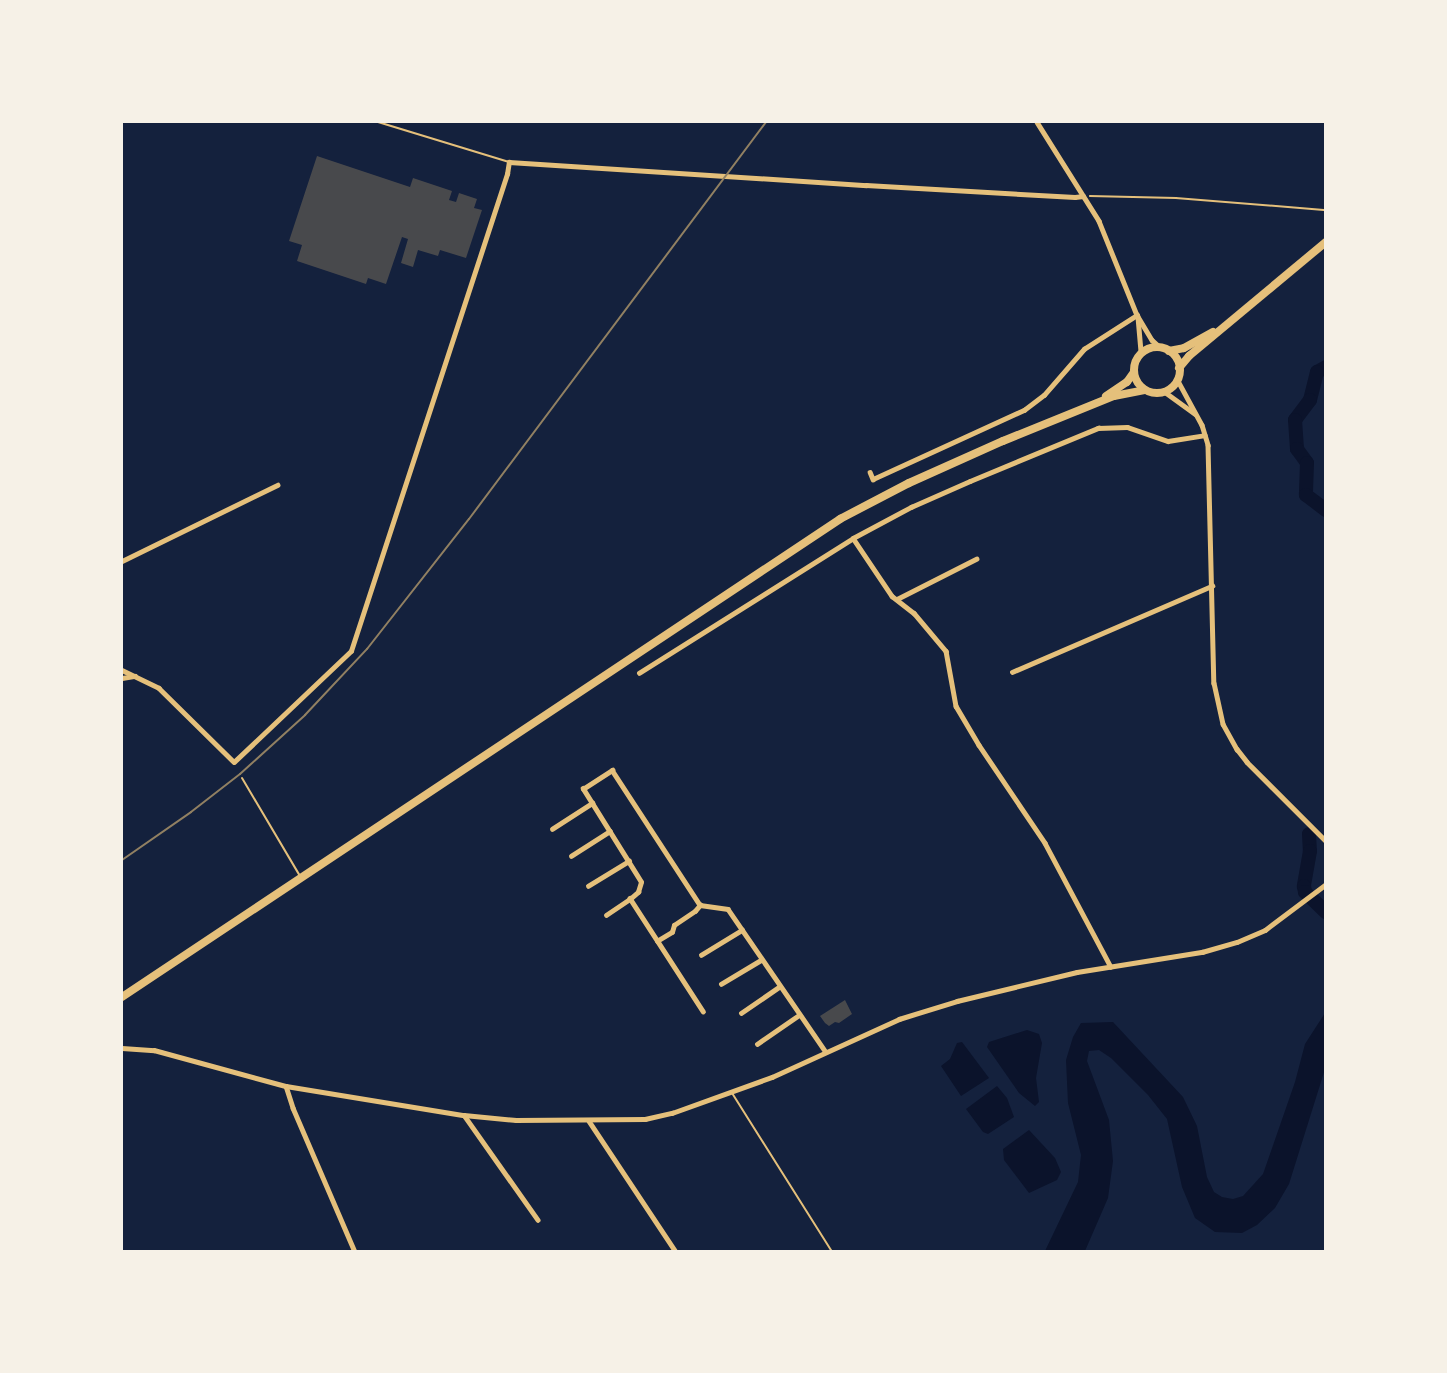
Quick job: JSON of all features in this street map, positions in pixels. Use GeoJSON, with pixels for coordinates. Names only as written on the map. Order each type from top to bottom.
{"type":"FeatureCollection","features":[{"type":"Feature","properties":{"kind":"main road"},"geometry":{"type":"LineString","coordinates":[[1179,368],[1189,356],[1290,269],[1326,242]]}},
{"type":"Feature","properties":{"kind":"main road"},"geometry":{"type":"LineString","coordinates":[[1091,405],[1123,385],[1134,372],[1141,354],[1150,349],[1184,348],[1227,325]]}},
{"type":"Feature","properties":{"kind":"main road"},"geometry":{"type":"LineString","coordinates":[[122,997],[840,519],[909,483],[1091,405],[1132,391],[1165,392],[1173,387],[1178,379],[1179,368],[1176,359],[1165,350]]}},
{"type":"Feature","properties":{"kind":"main road"},"geometry":{"type":"LineString","coordinates":[[1134,372],[1136,380],[1144,390]]}},
{"type":"Feature","properties":{"kind":"street"},"geometry":{"type":"LineString","coordinates":[[1037,122],[1083,195],[1107,240],[1137,315],[1152,340],[1165,350]]}},
{"type":"Feature","properties":{"kind":"street"},"geometry":{"type":"LineString","coordinates":[[122,670],[159,688],[234,762],[296,706],[353,648],[509,162],[727,174],[866,185],[1075,197],[1083,195]]}},
{"type":"Feature","properties":{"kind":"street"},"geometry":{"type":"LineString","coordinates":[[1137,315],[1141,354]]}},
{"type":"Feature","properties":{"kind":"street"},"geometry":{"type":"LineString","coordinates":[[870,472],[873,479],[1024,411],[1044,395],[1084,349],[1137,315]]}},
{"type":"Feature","properties":{"kind":"street"},"geometry":{"type":"LineString","coordinates":[[1178,379],[1205,435],[1210,460],[1214,683],[1222,724],[1247,762],[1326,841]]}},
{"type":"Feature","properties":{"kind":"street"},"geometry":{"type":"LineString","coordinates":[[1165,392],[1197,416]]}},
{"type":"Feature","properties":{"kind":"street"},"geometry":{"type":"LineString","coordinates":[[639,674],[853,538],[911,507],[1090,431],[1127,427],[1175,441],[1205,435]]}},
{"type":"Feature","properties":{"kind":"street"},"geometry":{"type":"LineString","coordinates":[[122,561],[278,485]]}},
{"type":"Feature","properties":{"kind":"street"},"geometry":{"type":"LineString","coordinates":[[853,538],[886,589],[914,613],[946,651],[956,706],[979,746],[1045,843],[1111,967]]}},
{"type":"Feature","properties":{"kind":"street"},"geometry":{"type":"LineString","coordinates":[[897,599],[976,559]]}},
{"type":"Feature","properties":{"kind":"street"},"geometry":{"type":"LineString","coordinates":[[1012,672],[1212,586]]}},
{"type":"Feature","properties":{"kind":"street"},"geometry":{"type":"LineString","coordinates":[[122,678],[135,676]]}},
{"type":"Feature","properties":{"kind":"street"},"geometry":{"type":"LineString","coordinates":[[606,915],[638,892],[641,882],[583,789],[612,770],[700,905],[728,909],[826,1052]]}},
{"type":"Feature","properties":{"kind":"street"},"geometry":{"type":"LineString","coordinates":[[552,829],[592,803]]}},
{"type":"Feature","properties":{"kind":"street"},"geometry":{"type":"LineString","coordinates":[[571,856],[610,831]]}},
{"type":"Feature","properties":{"kind":"street"},"geometry":{"type":"LineString","coordinates":[[588,886],[628,861]]}},
{"type":"Feature","properties":{"kind":"street"},"geometry":{"type":"LineString","coordinates":[[122,1048],[154,1050],[286,1086],[464,1115],[589,1121],[645,1119],[732,1093],[899,1019],[957,1000],[1077,972],[1202,952],[1237,942],[1265,930],[1326,884]]}},
{"type":"Feature","properties":{"kind":"street"},"geometry":{"type":"LineString","coordinates":[[630,899],[704,1012]]}},
{"type":"Feature","properties":{"kind":"street"},"geometry":{"type":"LineString","coordinates":[[657,941],[672,932],[674,925],[700,905]]}},
{"type":"Feature","properties":{"kind":"street"},"geometry":{"type":"LineString","coordinates":[[701,955],[742,930]]}},
{"type":"Feature","properties":{"kind":"street"},"geometry":{"type":"LineString","coordinates":[[721,984],[761,960]]}},
{"type":"Feature","properties":{"kind":"street"},"geometry":{"type":"LineString","coordinates":[[741,1013],[780,987]]}},
{"type":"Feature","properties":{"kind":"street"},"geometry":{"type":"LineString","coordinates":[[757,1044],[799,1015]]}},
{"type":"Feature","properties":{"kind":"street"},"geometry":{"type":"LineString","coordinates":[[286,1086],[293,1108],[355,1251]]}},
{"type":"Feature","properties":{"kind":"street"},"geometry":{"type":"LineString","coordinates":[[464,1115],[538,1220]]}},
{"type":"Feature","properties":{"kind":"street"},"geometry":{"type":"LineString","coordinates":[[589,1121],[676,1251]]}},
{"type":"Feature","properties":{"kind":"lane"},"geometry":{"type":"LineString","coordinates":[[378,122],[509,162]]}},
{"type":"Feature","properties":{"kind":"lane"},"geometry":{"type":"LineString","coordinates":[[242,778],[300,877]]}},
{"type":"Feature","properties":{"kind":"lane"},"geometry":{"type":"LineString","coordinates":[[732,1093],[832,1251]]}},
{"type":"Feature","properties":{"kind":"path"},"geometry":{"type":"LineString","coordinates":[[1083,195],[1176,198],[1324,210]]}},
{"type":"Feature","properties":{"kind":"water"},"geometry":{"type":"Polygon","coordinates":[[[1325,1013],[1325,1069],[1289,1184],[1275,1208],[1257,1225],[1242,1233],[1215,1232],[1195,1218],[1182,1187],[1167,1119],[1148,1095],[1111,1058],[1099,1050],[1089,1051],[1087,1061],[1109,1120],[1113,1161],[1108,1198],[1085,1251],[1045,1251],[1078,1182],[1081,1155],[1068,1103],[1066,1060],[1073,1037],[1081,1023],[1113,1022],[1183,1097],[1197,1126],[1207,1177],[1214,1192],[1222,1197],[1233,1199],[1243,1196],[1263,1174],[1295,1082],[1305,1044],[1325,1013]]]}},
{"type":"Feature","properties":{"kind":"water"},"geometry":{"type":"Polygon","coordinates":[[[1027,1030],[1039,1034],[1042,1043],[1036,1078],[1039,1102],[1035,1106],[1019,1093],[987,1047],[989,1042],[1027,1030]]]}},
{"type":"Feature","properties":{"kind":"water"},"geometry":{"type":"Polygon","coordinates":[[[962,1042],[989,1078],[961,1096],[941,1066],[950,1059],[957,1043],[962,1042]]]}},
{"type":"Feature","properties":{"kind":"water"},"geometry":{"type":"Polygon","coordinates":[[[997,1086],[1007,1098],[1014,1117],[988,1134],[983,1132],[966,1109],[997,1086]]]}},
{"type":"Feature","properties":{"kind":"water"},"geometry":{"type":"Polygon","coordinates":[[[1029,1130],[1055,1158],[1061,1172],[1057,1180],[1029,1193],[1004,1160],[1003,1149],[1029,1130]]]}},
{"type":"Feature","properties":{"kind":"building"},"geometry":{"type":"Polygon","coordinates":[[[317,156],[410,187],[413,178],[452,191],[449,200],[456,202],[459,193],[477,199],[474,208],[482,210],[466,258],[440,250],[438,256],[418,250],[413,267],[401,263],[408,239],[402,237],[386,284],[368,278],[366,284],[297,261],[302,245],[289,241],[317,156]]]}},
{"type":"Feature","properties":{"kind":"building"},"geometry":{"type":"Polygon","coordinates":[[[845,1000],[852,1014],[839,1023],[835,1022],[829,1026],[820,1016],[845,1000]]]}},
{"type":"Feature","properties":{"kind":"waterway"},"geometry":{"type":"LineString","coordinates":[[1326,367],[1317,372],[1310,400],[1295,420],[1297,449],[1307,463],[1306,495],[1326,510]]}},
{"type":"Feature","properties":{"kind":"waterway"},"geometry":{"type":"LineString","coordinates":[[1309,834],[1310,851],[1305,892],[1326,912]]}},
{"type":"Feature","properties":{"kind":"railway"},"geometry":{"type":"LineString","coordinates":[[122,860],[191,812],[240,774],[305,715],[367,649],[469,519],[766,122]]}}]}
